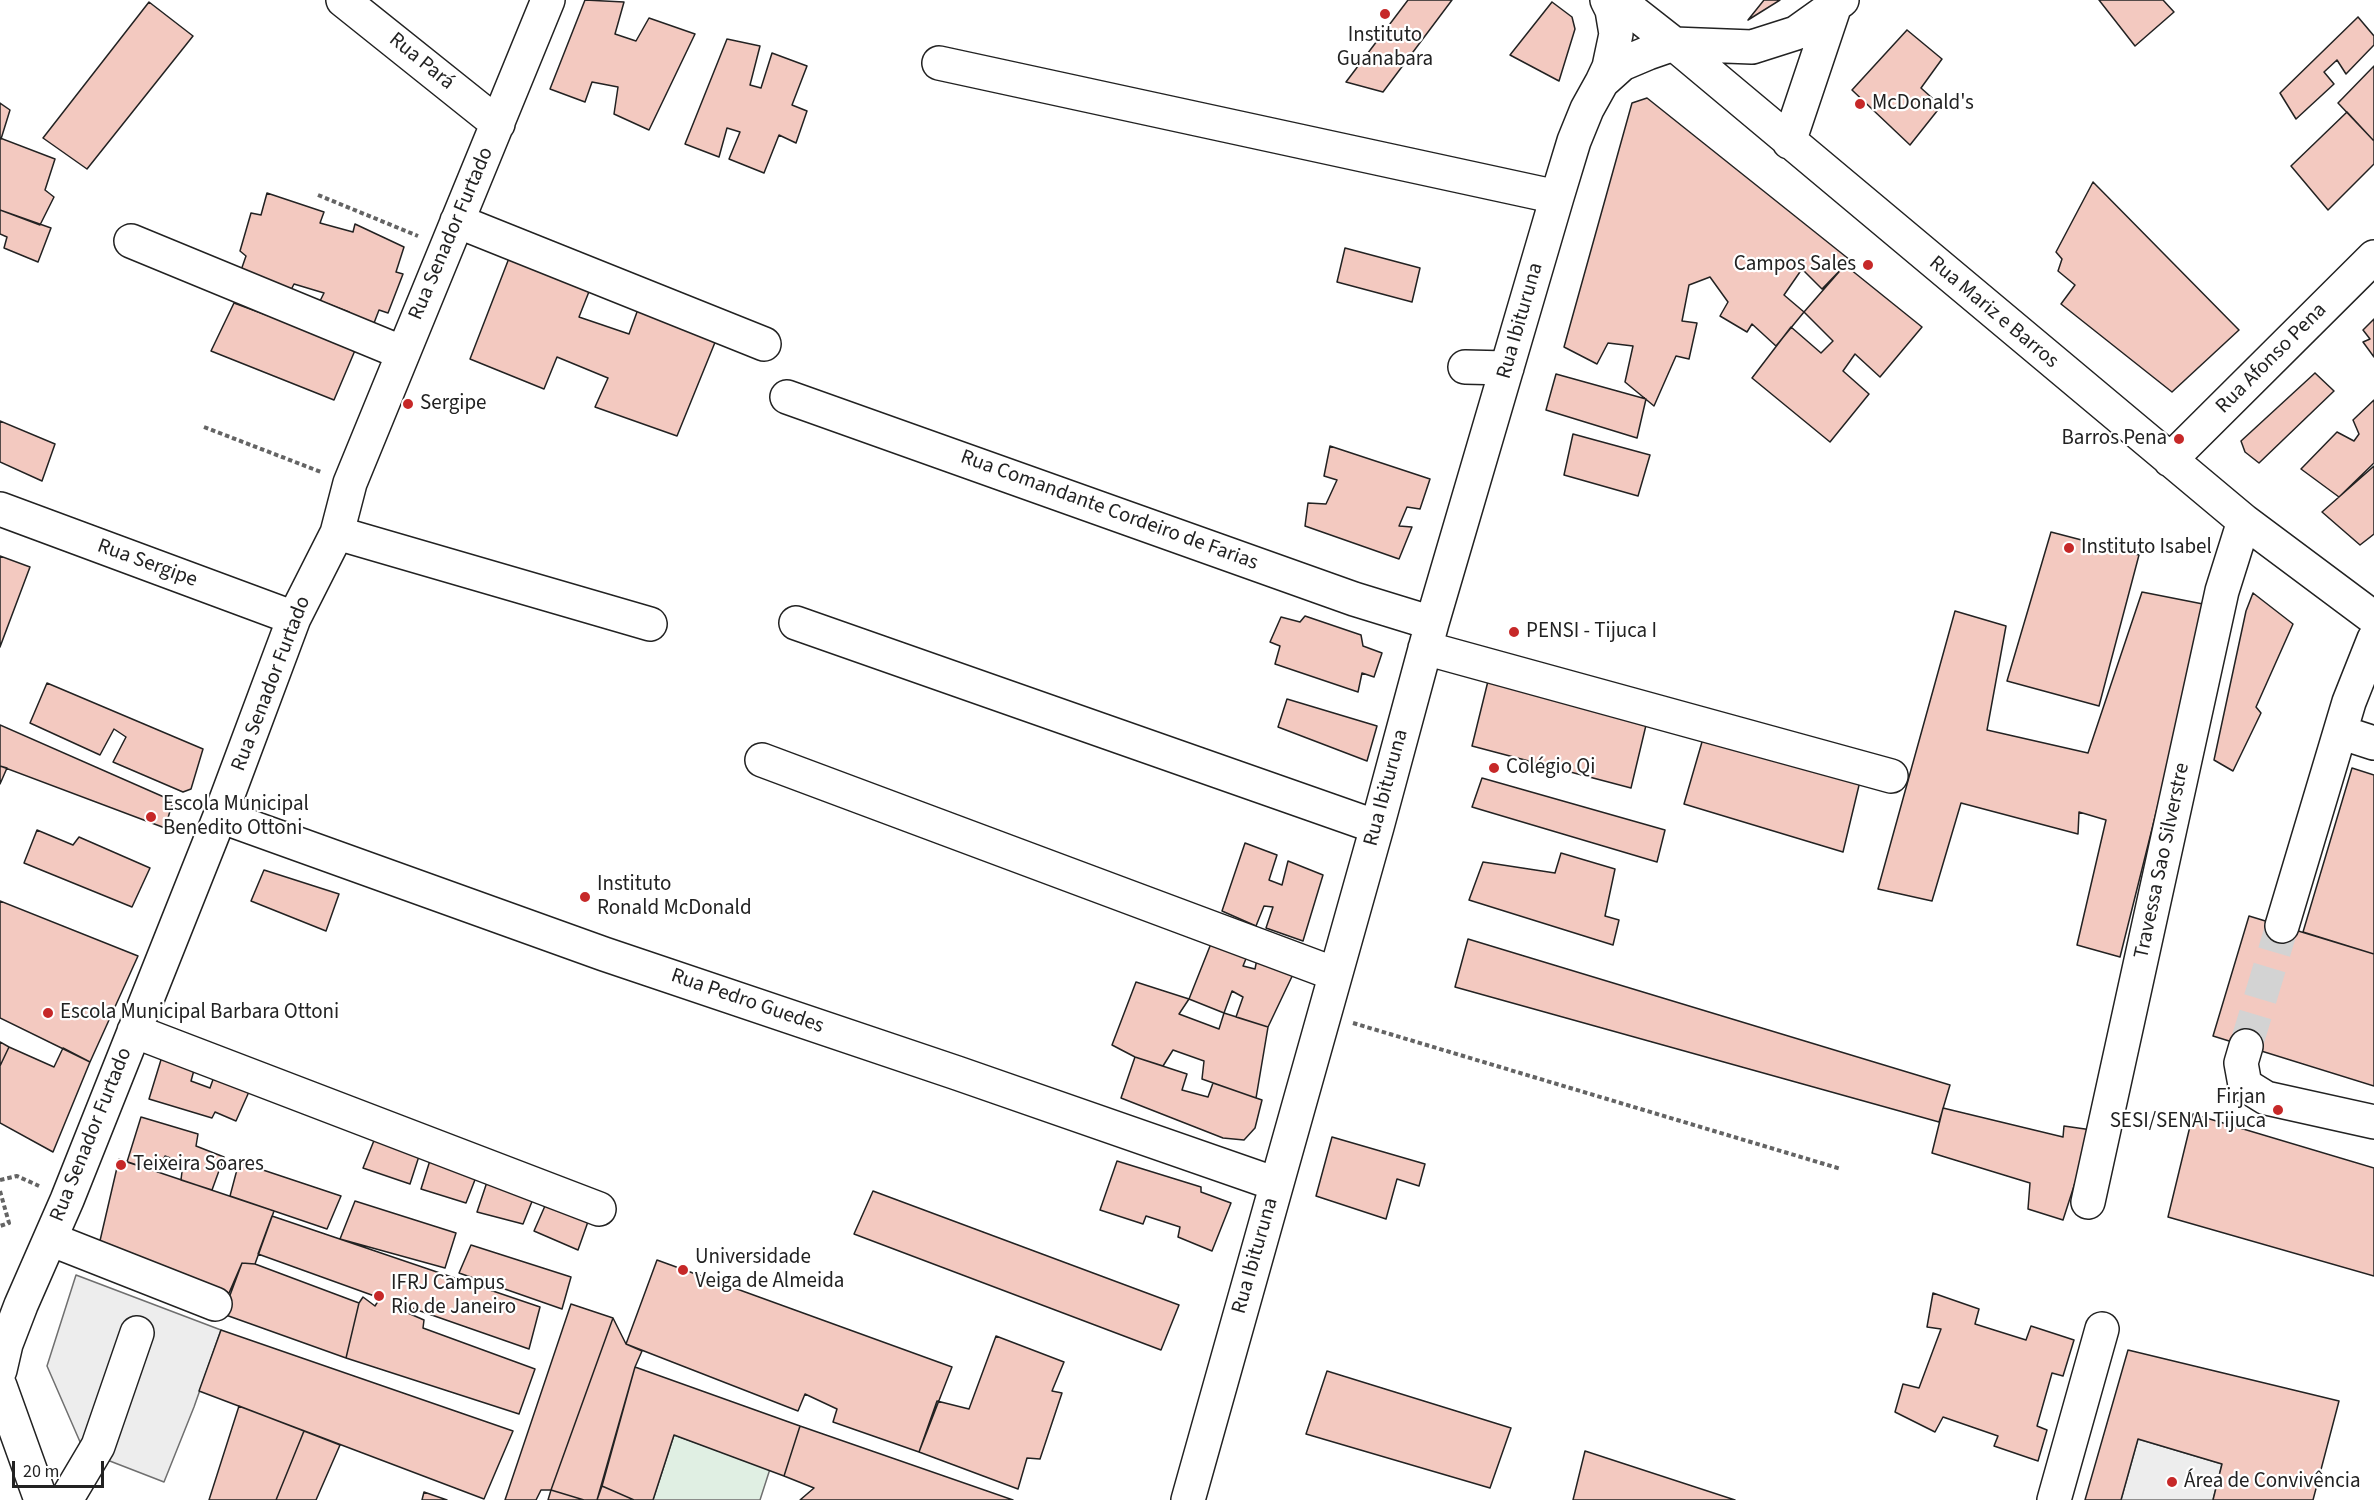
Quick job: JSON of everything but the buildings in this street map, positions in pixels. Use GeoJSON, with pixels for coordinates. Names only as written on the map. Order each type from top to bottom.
{"type":"FeatureCollection","features":[{"type":"Feature","properties":{"kind":"street","name":"Rua Pará"},"geometry":{"type":"LineString","coordinates":[[343,0],[498,124]]}},
{"type":"Feature","properties":{"kind":"street","name":"Rua Senador Furtado"},"geometry":{"type":"LineString","coordinates":[[0,1370],[6,1344],[67,1200],[220,816],[294,618],[337,533],[350,483],[548,0]]}},
{"type":"Feature","properties":{"kind":"street","name":"Rua Ibituruna"},"geometry":{"type":"LineString","coordinates":[[1188,1500],[1377,827],[1428,635],[1574,141],[1587,109],[1609,67],[1616,34],[1612,10],[1607,0]]}},
{"type":"Feature","properties":{"kind":"street","name":"Rua Mariz e Barros"},"geometry":{"type":"LineString","coordinates":[[1618,0],[1674,44],[2244,521],[2374,618]]}},
{"type":"Feature","properties":{"kind":"street"},"geometry":{"type":"LineString","coordinates":[[1674,44],[1752,47],[1796,33],[1838,4]]}},
{"type":"Feature","properties":{"kind":"street"},"geometry":{"type":"LineString","coordinates":[[1789,142],[1838,4]]}},
{"type":"Feature","properties":{"kind":"street","name":"Rua Ibituruna"},"geometry":{"type":"LineString","coordinates":[[1602,82],[1622,64],[1674,44]]}},
{"type":"Feature","properties":{"kind":"street"},"geometry":{"type":"LineString","coordinates":[[939,63],[1557,197]]}},
{"type":"Feature","properties":{"kind":"street"},"geometry":{"type":"LineString","coordinates":[[452,234],[764,344]]}},
{"type":"Feature","properties":{"kind":"street"},"geometry":{"type":"LineString","coordinates":[[130,241],[403,353]]}},
{"type":"Feature","properties":{"kind":"street","name":"Rua Afonso Pena"},"geometry":{"type":"LineString","coordinates":[[2170,460],[2374,257]]}},
{"type":"Feature","properties":{"kind":"street"},"geometry":{"type":"LineString","coordinates":[[1465,367],[1507,368]]}},
{"type":"Feature","properties":{"kind":"street","name":"Rua Comandante Cordeiro de Farias"},"geometry":{"type":"LineString","coordinates":[[787,397],[1354,599],[1428,635],[1891,776]]}},
{"type":"Feature","properties":{"kind":"street","name":"Rua Sergipe"},"geometry":{"type":"LineString","coordinates":[[0,509],[294,618]]}},
{"type":"Feature","properties":{"kind":"street","name":"Travessa Sao Silverstre"},"geometry":{"type":"LineString","coordinates":[[2088,1202],[2222,591],[2244,521]]}},
{"type":"Feature","properties":{"kind":"street"},"geometry":{"type":"LineString","coordinates":[[337,533],[650,624]]}},
{"type":"Feature","properties":{"kind":"street"},"geometry":{"type":"LineString","coordinates":[[796,623],[1377,827]]}},
{"type":"Feature","properties":{"kind":"street"},"geometry":{"type":"LineString","coordinates":[[2282,926],[2349,702],[2374,639]]}},
{"type":"Feature","properties":{"kind":"street"},"geometry":{"type":"LineString","coordinates":[[2340,732],[2374,743]]}},
{"type":"Feature","properties":{"kind":"street"},"geometry":{"type":"LineString","coordinates":[[762,760],[1335,974]]}},
{"type":"Feature","properties":{"kind":"street","name":"Rua Pedro Guedes"},"geometry":{"type":"LineString","coordinates":[[220,816],[604,954],[1276,1184]]}},
{"type":"Feature","properties":{"kind":"street"},"geometry":{"type":"LineString","coordinates":[[134,1031],[599,1209]]}},
{"type":"Feature","properties":{"kind":"street"},"geometry":{"type":"LineString","coordinates":[[2246,1046],[2241,1063],[2245,1085],[2266,1098],[2374,1122]]}},
{"type":"Feature","properties":{"kind":"street"},"geometry":{"type":"LineString","coordinates":[[50,1239],[215,1304]]}},
{"type":"Feature","properties":{"kind":"street"},"geometry":{"type":"LineString","coordinates":[[2054,1500],[2102,1329]]}},
{"type":"Feature","properties":{"kind":"street"},"geometry":{"type":"LineString","coordinates":[[66,1500],[98,1446],[137,1333]]}},
{"type":"Feature","properties":{"kind":"street"},"geometry":{"type":"LineString","coordinates":[[0,1386],[41,1500]]}},
{"type":"Feature","properties":{"kind":"path"},"geometry":{"type":"LineString","coordinates":[[318,195],[452,234]]}},
{"type":"Feature","properties":{"kind":"path"},"geometry":{"type":"LineString","coordinates":[[204,427],[350,483]]}},
{"type":"Feature","properties":{"kind":"path"},"geometry":{"type":"LineString","coordinates":[[1324,1014],[1841,1169]]}},
{"type":"Feature","properties":{"kind":"path"},"geometry":{"type":"LineString","coordinates":[[0,1180],[17,1176],[67,1200]]}},
{"type":"Feature","properties":{"kind":"path"},"geometry":{"type":"LineString","coordinates":[[0,1191],[9,1223],[0,1226]]}},
{"type":"Feature","properties":{"kind":"green space"},"geometry":{"type":"Polygon","coordinates":[[[674,1435],[770,1469],[760,1500],[653,1500],[674,1435]]]}},
{"type":"Feature","properties":{"kind":"shaded area"},"geometry":{"type":"Polygon","coordinates":[[[76,1275],[221,1330],[164,1482],[84,1451],[47,1366],[76,1275]]]}},
{"type":"Feature","properties":{"kind":"shaded area","name":"Área de Convivência"},"geometry":{"type":"Polygon","coordinates":[[[2138,1439],[2222,1464],[2213,1500],[2121,1500],[2138,1439]]]}},
{"type":"Feature","properties":{"kind":"tunnel"},"geometry":{"type":"LineString","coordinates":[[2246,1046],[2282,926]]}},
{"type":"Feature","properties":{"kind":"place","name":"Instituto Guanabara"},"geometry":{"type":"Point","coordinates":[1385,14]}},
{"type":"Feature","properties":{"kind":"place","name":"McDonald's"},"geometry":{"type":"Point","coordinates":[1860,104]}},
{"type":"Feature","properties":{"kind":"place","name":"Campos Sales"},"geometry":{"type":"Point","coordinates":[1868,265]}},
{"type":"Feature","properties":{"kind":"place","name":"Sergipe"},"geometry":{"type":"Point","coordinates":[408,404]}},
{"type":"Feature","properties":{"kind":"place","name":"Barros Pena"},"geometry":{"type":"Point","coordinates":[2179,439]}},
{"type":"Feature","properties":{"kind":"place","name":"Instituto Isabel"},"geometry":{"type":"Point","coordinates":[2069,548]}},
{"type":"Feature","properties":{"kind":"place","name":"PENSI - Tijuca I"},"geometry":{"type":"Point","coordinates":[1514,632]}},
{"type":"Feature","properties":{"kind":"place","name":"Colégio Qi"},"geometry":{"type":"Point","coordinates":[1494,768]}},
{"type":"Feature","properties":{"kind":"place","name":"Escola Municipal Benedito Ottoni"},"geometry":{"type":"Point","coordinates":[151,817]}},
{"type":"Feature","properties":{"kind":"place","name":"Instituto Ronald McDonald"},"geometry":{"type":"Point","coordinates":[585,897]}},
{"type":"Feature","properties":{"kind":"place","name":"Escola Municipal Barbara Ottoni"},"geometry":{"type":"Point","coordinates":[48,1013]}},
{"type":"Feature","properties":{"kind":"place","name":"Firjan SESI/SENAI Tijuca"},"geometry":{"type":"Point","coordinates":[2278,1110]}},
{"type":"Feature","properties":{"kind":"place","name":"Teixeira Soares"},"geometry":{"type":"Point","coordinates":[121,1165]}},
{"type":"Feature","properties":{"kind":"place","name":"Universidade Veiga de Almeida"},"geometry":{"type":"Point","coordinates":[683,1270]}},
{"type":"Feature","properties":{"kind":"place","name":"IFRJ Campus Rio de Janeiro"},"geometry":{"type":"Point","coordinates":[379,1296]}},
{"type":"Feature","properties":{"kind":"place","name":"Área de Convivência"},"geometry":{"type":"Point","coordinates":[2172,1482]}}]}
